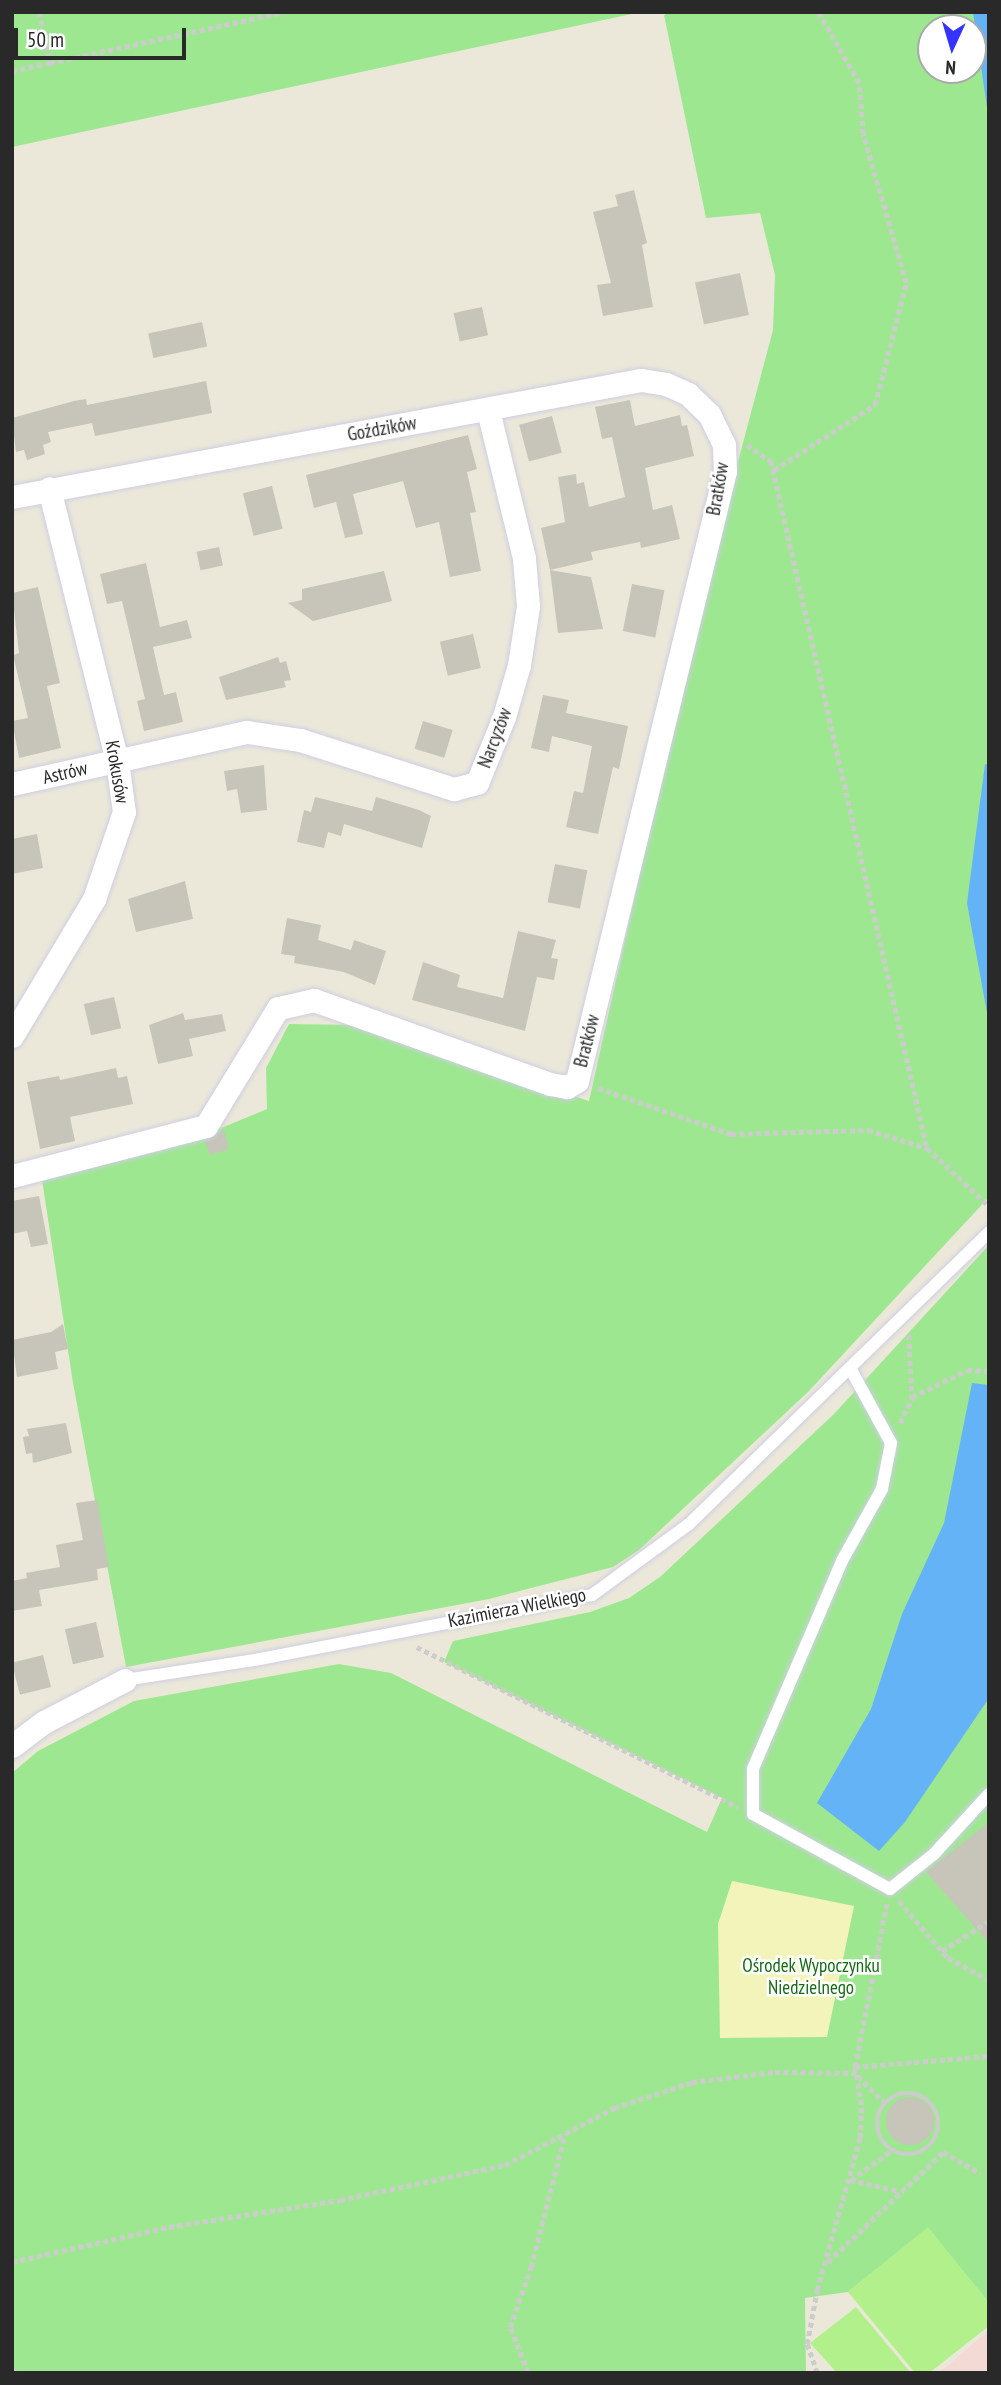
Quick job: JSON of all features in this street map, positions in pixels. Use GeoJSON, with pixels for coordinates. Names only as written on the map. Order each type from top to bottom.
{"type":"FeatureCollection","features":[{"type":"Feature","properties":{"kind":"street","name":"Goździków"},"geometry":{"type":"LineString","coordinates":[[12,497],[641,380],[666,384],[688,394],[709,414],[730,441]]}},
{"type":"Feature","properties":{"kind":"street","name":"Narcyzów"},"geometry":{"type":"LineString","coordinates":[[117,761],[247,732],[300,740],[454,789],[477,783],[505,717],[528,606],[524,558],[488,410]]}},
{"type":"Feature","properties":{"kind":"street","name":"Bratków"},"geometry":{"type":"LineString","coordinates":[[12,1176],[206,1126],[278,1008],[314,1000],[550,1084],[567,1087],[577,1081],[725,471],[730,441]]}},
{"type":"Feature","properties":{"kind":"street","name":"Krokusów"},"geometry":{"type":"LineString","coordinates":[[12,1036],[94,899],[124,812],[117,761],[49,488]]}},
{"type":"Feature","properties":{"kind":"street","name":"Astrów"},"geometry":{"type":"LineString","coordinates":[[12,785],[117,761]]}},
{"type":"Feature","properties":{"kind":"street","name":"Kazimierza Wielkiego"},"geometry":{"type":"LineString","coordinates":[[12,1746],[44,1722],[125,1680]]}},
{"type":"Feature","properties":{"kind":"lane","name":"Kazimierza Wielkiego"},"geometry":{"type":"LineString","coordinates":[[125,1680],[260,1659],[388,1632],[592,1595],[690,1524],[989,1232]]}},
{"type":"Feature","properties":{"kind":"lane"},"geometry":{"type":"LineString","coordinates":[[850,1368],[891,1443],[881,1489],[842,1561],[753,1769],[753,1814],[890,1889],[934,1854],[989,1794]]}},
{"type":"Feature","properties":{"kind":"path"},"geometry":{"type":"LineString","coordinates":[[39,12],[50,62]]}},
{"type":"Feature","properties":{"kind":"path"},"geometry":{"type":"LineString","coordinates":[[12,71],[284,12]]}},
{"type":"Feature","properties":{"kind":"path"},"geometry":{"type":"LineString","coordinates":[[774,471],[875,405],[906,284],[863,134],[859,83],[818,12]]}},
{"type":"Feature","properties":{"kind":"path"},"geometry":{"type":"LineString","coordinates":[[730,441],[771,461],[774,471],[927,1148]]}},
{"type":"Feature","properties":{"kind":"path"},"geometry":{"type":"LineString","coordinates":[[577,1081],[731,1134],[867,1130],[927,1148],[989,1206]]}},
{"type":"Feature","properties":{"kind":"path"},"geometry":{"type":"LineString","coordinates":[[891,1443],[912,1396],[908,1311]]}},
{"type":"Feature","properties":{"kind":"path"},"geometry":{"type":"LineString","coordinates":[[912,1396],[968,1370],[989,1371]]}},
{"type":"Feature","properties":{"kind":"path"},"geometry":{"type":"LineString","coordinates":[[388,1632],[753,1814]]}},
{"type":"Feature","properties":{"kind":"path"},"geometry":{"type":"LineString","coordinates":[[890,1889],[942,1951],[989,1980]]}},
{"type":"Feature","properties":{"kind":"path"},"geometry":{"type":"LineString","coordinates":[[817,2373],[807,2343],[817,2290],[828,2262],[860,2138],[855,2067],[890,1889]]}},
{"type":"Feature","properties":{"kind":"path"},"geometry":{"type":"LineString","coordinates":[[942,1951],[989,1921]]}},
{"type":"Feature","properties":{"kind":"path"},"geometry":{"type":"LineString","coordinates":[[855,2067],[989,2056]]}},
{"type":"Feature","properties":{"kind":"path"},"geometry":{"type":"LineString","coordinates":[[12,2262],[169,2227],[340,2200],[505,2165],[614,2108],[692,2082],[775,2073],[857,2074],[885,2103]]}},
{"type":"Feature","properties":{"kind":"path"},"geometry":{"type":"LineString","coordinates":[[897,2093],[921,2095],[938,2113],[938,2139],[919,2155],[892,2150],[878,2136],[880,2108],[897,2093]]}},
{"type":"Feature","properties":{"kind":"path"},"geometry":{"type":"LineString","coordinates":[[528,2373],[510,2327],[531,2267],[565,2134]]}},
{"type":"Feature","properties":{"kind":"path"},"geometry":{"type":"LineString","coordinates":[[850,2180],[892,2150]]}},
{"type":"Feature","properties":{"kind":"path"},"geometry":{"type":"LineString","coordinates":[[828,2262],[943,2152],[980,2173]]}},
{"type":"Feature","properties":{"kind":"path"},"geometry":{"type":"LineString","coordinates":[[850,2180],[900,2192]]}},
{"type":"Feature","properties":{"kind":"path"},"geometry":{"type":"LineString","coordinates":[[12,2367],[15,2373]]}},
{"type":"Feature","properties":{"kind":"shaded area"},"geometry":{"type":"Polygon","coordinates":[[[989,2330],[989,2373],[939,2373],[989,2330]]]}},
{"type":"Feature","properties":{"kind":"green space"},"geometry":{"type":"Polygon","coordinates":[[[12,12],[641,12],[12,147],[12,12]]]}},
{"type":"Feature","properties":{"kind":"green space"},"geometry":{"type":"Polygon","coordinates":[[[670,12],[989,12],[989,1197],[809,1391],[639,1550],[613,1567],[489,1599],[126,1667],[73,1383],[41,1173],[202,1136],[267,1109],[266,1068],[289,1024],[351,1025],[589,1101],[698,612],[773,330],[775,275],[760,213],[706,218],[664,15],[670,12]]]}},
{"type":"Feature","properties":{"kind":"green space","name":"Ośrodek Wypoczynku Niedzielnego"},"geometry":{"type":"Polygon","coordinates":[[[989,1245],[989,2303],[928,2228],[848,2292],[805,2298],[806,2373],[12,2373],[12,1773],[38,1751],[134,1701],[339,1664],[391,1673],[707,1832],[722,1798],[444,1662],[453,1641],[590,1612],[629,1598],[660,1577],[834,1414],[989,1245]]]}},
{"type":"Feature","properties":{"kind":"green space"},"geometry":{"type":"Polygon","coordinates":[[[928,2227],[989,2303],[989,2326],[929,2373],[915,2373],[848,2292],[928,2227]]]}},
{"type":"Feature","properties":{"kind":"green space"},"geometry":{"type":"Polygon","coordinates":[[[856,2307],[911,2373],[837,2373],[810,2343],[856,2307]]]}},
{"type":"Feature","properties":{"kind":"sand"},"geometry":{"type":"Polygon","coordinates":[[[732,1881],[854,1906],[827,2037],[720,2038],[718,1924],[732,1881]]]}},
{"type":"Feature","properties":{"kind":"water"},"geometry":{"type":"Polygon","coordinates":[[[989,12],[989,121],[984,84],[987,84],[987,14],[973,14],[989,12]]]}},
{"type":"Feature","properties":{"kind":"water"},"geometry":{"type":"Polygon","coordinates":[[[985,764],[989,765],[989,1024],[967,903],[985,764]]]}},
{"type":"Feature","properties":{"kind":"water"},"geometry":{"type":"Polygon","coordinates":[[[972,1383],[989,1385],[989,1698],[905,1822],[879,1851],[817,1803],[871,1709],[902,1614],[944,1523],[972,1383]]]}},
{"type":"Feature","properties":{"kind":"building"},"geometry":{"type":"Polygon","coordinates":[[[634,190],[647,243],[642,245],[653,307],[603,316],[597,285],[611,283],[593,212],[618,206],[615,195],[634,190]]]}},
{"type":"Feature","properties":{"kind":"building"},"geometry":{"type":"Polygon","coordinates":[[[740,273],[749,315],[704,325],[695,283],[740,273]]]}},
{"type":"Feature","properties":{"kind":"building"},"geometry":{"type":"Polygon","coordinates":[[[482,307],[488,335],[460,341],[454,313],[482,307]]]}},
{"type":"Feature","properties":{"kind":"building"},"geometry":{"type":"Polygon","coordinates":[[[202,322],[207,346],[153,358],[148,333],[202,322]]]}},
{"type":"Feature","properties":{"kind":"building"},"geometry":{"type":"Polygon","coordinates":[[[206,381],[212,413],[95,436],[92,423],[48,432],[51,442],[43,445],[45,454],[27,460],[24,450],[16,452],[12,418],[74,401],[86,399],[87,405],[206,381]]]}},
{"type":"Feature","properties":{"kind":"building"},"geometry":{"type":"Polygon","coordinates":[[[630,400],[635,426],[680,415],[682,426],[687,425],[694,456],[645,468],[653,510],[672,505],[680,539],[641,548],[640,542],[591,552],[593,560],[550,570],[541,528],[565,522],[558,477],[576,474],[577,484],[584,482],[589,507],[625,497],[612,437],[602,439],[595,407],[630,400]]]}},
{"type":"Feature","properties":{"kind":"building"},"geometry":{"type":"Polygon","coordinates":[[[552,416],[562,453],[529,462],[519,425],[552,416]]]}},
{"type":"Feature","properties":{"kind":"building"},"geometry":{"type":"Polygon","coordinates":[[[468,435],[477,469],[467,472],[476,512],[470,513],[481,571],[450,577],[439,522],[416,528],[403,481],[353,494],[363,534],[345,538],[336,502],[314,508],[306,475],[468,435]]]}},
{"type":"Feature","properties":{"kind":"building"},"geometry":{"type":"Polygon","coordinates":[[[272,486],[283,529],[254,536],[243,493],[272,486]]]}},
{"type":"Feature","properties":{"kind":"building"},"geometry":{"type":"Polygon","coordinates":[[[219,547],[223,566],[200,570],[197,552],[219,547]]]}},
{"type":"Feature","properties":{"kind":"building"},"geometry":{"type":"Polygon","coordinates":[[[146,563],[160,627],[187,620],[192,638],[153,647],[164,695],[176,692],[183,722],[144,731],[137,701],[145,699],[122,601],[107,604],[100,574],[146,563]]]}},
{"type":"Feature","properties":{"kind":"building"},"geometry":{"type":"Polygon","coordinates":[[[550,570],[591,577],[603,629],[558,633],[550,570]]]}},
{"type":"Feature","properties":{"kind":"building"},"geometry":{"type":"Polygon","coordinates":[[[384,571],[392,601],[313,621],[288,603],[302,600],[302,589],[384,571]]]}},
{"type":"Feature","properties":{"kind":"building"},"geometry":{"type":"Polygon","coordinates":[[[632,584],[664,590],[655,637],[623,631],[632,584]]]}},
{"type":"Feature","properties":{"kind":"building"},"geometry":{"type":"Polygon","coordinates":[[[38,587],[60,683],[47,686],[61,748],[19,758],[12,721],[28,718],[13,655],[19,653],[12,593],[38,587]]]}},
{"type":"Feature","properties":{"kind":"building"},"geometry":{"type":"Polygon","coordinates":[[[473,634],[481,668],[448,676],[440,642],[473,634]]]}},
{"type":"Feature","properties":{"kind":"building"},"geometry":{"type":"Polygon","coordinates":[[[278,657],[280,663],[286,661],[291,680],[284,681],[286,687],[226,700],[219,677],[278,657]]]}},
{"type":"Feature","properties":{"kind":"building"},"geometry":{"type":"Polygon","coordinates":[[[543,695],[569,700],[566,713],[628,726],[619,769],[613,767],[598,834],[566,827],[574,791],[583,793],[592,746],[552,736],[549,752],[531,748],[543,695]]]}},
{"type":"Feature","properties":{"kind":"building"},"geometry":{"type":"Polygon","coordinates":[[[423,721],[453,730],[444,758],[415,749],[423,721]]]}},
{"type":"Feature","properties":{"kind":"building"},"geometry":{"type":"Polygon","coordinates":[[[264,765],[267,810],[241,813],[237,789],[227,791],[224,771],[264,765]]]}},
{"type":"Feature","properties":{"kind":"building"},"geometry":{"type":"Polygon","coordinates":[[[315,797],[372,811],[376,797],[419,810],[431,816],[422,848],[344,824],[341,836],[328,832],[324,848],[297,842],[304,810],[311,812],[315,797]]]}},
{"type":"Feature","properties":{"kind":"building"},"geometry":{"type":"Polygon","coordinates":[[[37,834],[43,868],[12,874],[12,839],[37,834]]]}},
{"type":"Feature","properties":{"kind":"building"},"geometry":{"type":"Polygon","coordinates":[[[555,864],[587,870],[580,909],[548,902],[555,864]]]}},
{"type":"Feature","properties":{"kind":"building"},"geometry":{"type":"Polygon","coordinates":[[[185,881],[193,919],[136,932],[128,899],[185,881]]]}},
{"type":"Feature","properties":{"kind":"building"},"geometry":{"type":"Polygon","coordinates":[[[287,918],[321,925],[318,940],[351,950],[354,940],[386,951],[375,985],[344,972],[294,963],[295,956],[281,954],[287,918]]]}},
{"type":"Feature","properties":{"kind":"building"},"geometry":{"type":"Polygon","coordinates":[[[518,931],[556,940],[551,958],[558,959],[554,980],[537,977],[525,1031],[412,1000],[423,962],[460,975],[457,987],[503,998],[518,931]]]}},
{"type":"Feature","properties":{"kind":"building"},"geometry":{"type":"Polygon","coordinates":[[[114,997],[121,1028],[91,1035],[84,1004],[114,997]]]}},
{"type":"Feature","properties":{"kind":"building"},"geometry":{"type":"Polygon","coordinates":[[[183,1013],[185,1020],[222,1014],[226,1031],[189,1039],[193,1056],[158,1064],[149,1025],[183,1013]]]}},
{"type":"Feature","properties":{"kind":"building"},"geometry":{"type":"Polygon","coordinates":[[[116,1068],[118,1078],[127,1076],[133,1104],[70,1117],[75,1141],[40,1149],[27,1082],[59,1076],[60,1080],[116,1068]]]}},
{"type":"Feature","properties":{"kind":"building"},"geometry":{"type":"Polygon","coordinates":[[[224,1130],[229,1149],[210,1155],[205,1141],[224,1130]]]}},
{"type":"Feature","properties":{"kind":"building"},"geometry":{"type":"Polygon","coordinates":[[[39,1196],[48,1244],[31,1247],[27,1231],[12,1234],[12,1201],[39,1196]]]}},
{"type":"Feature","properties":{"kind":"building"},"geometry":{"type":"Polygon","coordinates":[[[63,1324],[68,1349],[55,1352],[58,1369],[17,1377],[12,1340],[51,1332],[63,1324]]]}},
{"type":"Feature","properties":{"kind":"building"},"geometry":{"type":"Polygon","coordinates":[[[66,1423],[72,1453],[33,1463],[32,1453],[26,1454],[23,1437],[29,1436],[27,1429],[66,1423]]]}},
{"type":"Feature","properties":{"kind":"building"},"geometry":{"type":"Polygon","coordinates":[[[97,1500],[109,1567],[97,1569],[98,1580],[39,1590],[42,1606],[12,1611],[12,1581],[27,1578],[26,1573],[60,1567],[56,1545],[83,1540],[76,1503],[97,1500]]]}},
{"type":"Feature","properties":{"kind":"building"},"geometry":{"type":"Polygon","coordinates":[[[96,1622],[104,1657],[73,1664],[65,1629],[96,1622]]]}},
{"type":"Feature","properties":{"kind":"building"},"geometry":{"type":"Polygon","coordinates":[[[43,1655],[51,1687],[20,1695],[12,1663],[43,1655]]]}},
{"type":"Feature","properties":{"kind":"building"},"geometry":{"type":"Polygon","coordinates":[[[989,1822],[989,1943],[926,1872],[989,1822]]]}},
{"type":"Feature","properties":{"kind":"building"},"geometry":{"type":"Polygon","coordinates":[[[910,2097],[927,2104],[934,2121],[927,2138],[910,2145],[893,2138],[886,2121],[893,2104],[910,2097]]]}}]}
